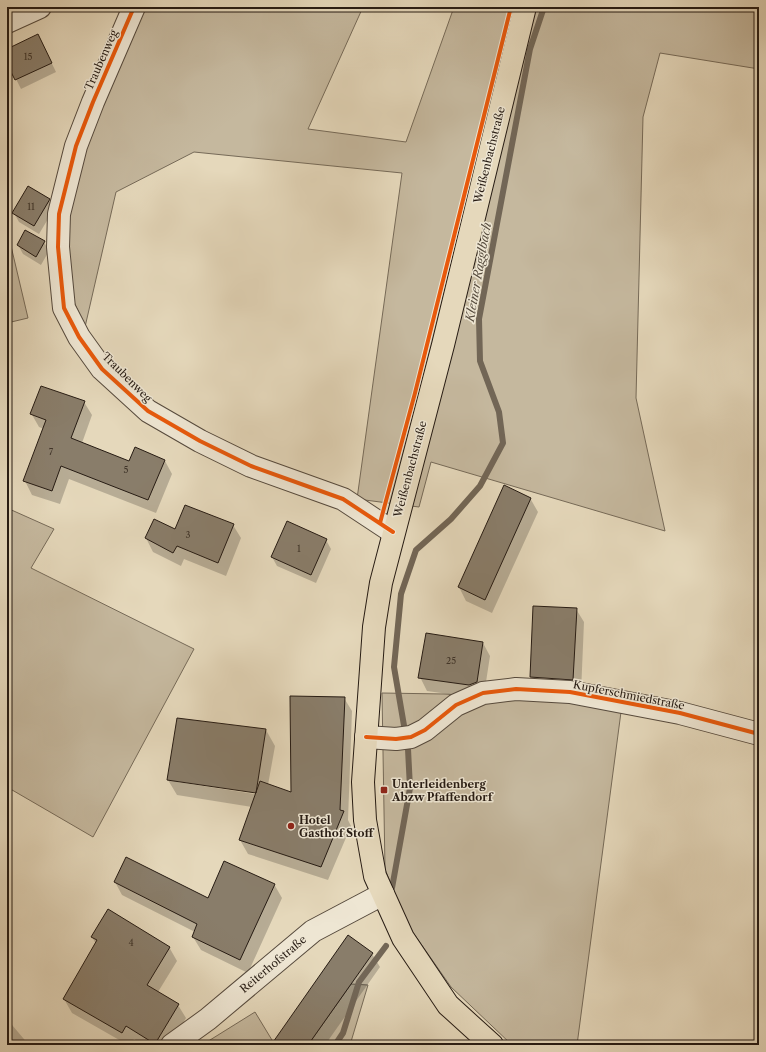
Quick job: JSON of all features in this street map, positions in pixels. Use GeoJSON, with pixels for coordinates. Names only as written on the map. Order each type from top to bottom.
{"type":"FeatureCollection","features":[{"type":"Feature","properties":{"kind":"main road","name":"Weißenbachstraße"},"geometry":{"type":"LineString","coordinates":[[492,1045],[448,1005],[403,938],[375,876],[365,820],[363,782],[374,627],[381,583],[442,345],[525,7]]}},
{"type":"Feature","properties":{"kind":"street"},"geometry":{"type":"LineString","coordinates":[[7,22],[40,7]]}},
{"type":"Feature","properties":{"kind":"street","name":"Traubenweg"},"geometry":{"type":"LineString","coordinates":[[134,7],[93,102],[76,146],[59,214],[58,247],[64,308],[79,337],[102,368],[148,411],[200,441],[251,466],[343,499],[393,532]]}},
{"type":"Feature","properties":{"kind":"street","name":"Kupferschmiedstraße"},"geometry":{"type":"LineString","coordinates":[[366,737],[404,738],[425,730],[456,705],[483,693],[516,689],[570,692],[680,713],[759,734]]}},
{"type":"Feature","properties":{"kind":"street","name":"Reiterhofstraße"},"geometry":{"type":"LineString","coordinates":[[172,1045],[208,1019],[313,931],[383,894]]}},
{"type":"Feature","properties":{"kind":"shaded area"},"geometry":{"type":"Polygon","coordinates":[[[144,7],[363,7],[308,129],[406,142],[454,7],[759,7],[759,69],[660,53],[643,117],[636,398],[665,531],[431,462],[419,507],[357,499],[402,173],[194,152],[116,192],[85,327],[71,295],[64,260],[75,151],[144,7]]]}},
{"type":"Feature","properties":{"kind":"shaded area"},"geometry":{"type":"Polygon","coordinates":[[[7,229],[28,318],[7,323],[7,229]]]}},
{"type":"Feature","properties":{"kind":"shaded area"},"geometry":{"type":"Polygon","coordinates":[[[7,508],[54,529],[31,568],[194,649],[93,837],[7,787],[7,508]]]}},
{"type":"Feature","properties":{"kind":"shaded area"},"geometry":{"type":"Polygon","coordinates":[[[382,693],[444,694],[588,703],[621,712],[577,1045],[512,1045],[451,987],[405,921],[385,869],[382,693]]]}},
{"type":"Feature","properties":{"kind":"shaded area"},"geometry":{"type":"Polygon","coordinates":[[[351,984],[368,985],[350,1045],[308,1045],[351,984]]]}},
{"type":"Feature","properties":{"kind":"shaded area"},"geometry":{"type":"Polygon","coordinates":[[[255,1012],[275,1045],[202,1045],[255,1012]]]}},
{"type":"Feature","properties":{"kind":"building"},"geometry":{"type":"Polygon","coordinates":[[[38,34],[52,63],[15,80],[7,64],[7,49],[38,34]]]}},
{"type":"Feature","properties":{"kind":"building"},"geometry":{"type":"Polygon","coordinates":[[[28,186],[50,199],[34,226],[12,213],[28,186]]]}},
{"type":"Feature","properties":{"kind":"building"},"geometry":{"type":"Polygon","coordinates":[[[25,230],[45,241],[36,257],[17,245],[25,230]]]}},
{"type":"Feature","properties":{"kind":"building"},"geometry":{"type":"Polygon","coordinates":[[[41,386],[85,401],[71,438],[129,461],[135,447],[165,460],[148,500],[61,466],[52,491],[23,481],[46,420],[30,414],[41,386]]]}},
{"type":"Feature","properties":{"kind":"building"},"geometry":{"type":"Polygon","coordinates":[[[504,485],[531,498],[485,600],[458,587],[504,485]]]}},
{"type":"Feature","properties":{"kind":"building"},"geometry":{"type":"Polygon","coordinates":[[[185,505],[234,524],[218,563],[177,546],[173,553],[145,538],[154,519],[175,529],[185,505]]]}},
{"type":"Feature","properties":{"kind":"building"},"geometry":{"type":"Polygon","coordinates":[[[287,521],[327,539],[311,575],[271,557],[287,521]]]}},
{"type":"Feature","properties":{"kind":"building"},"geometry":{"type":"Polygon","coordinates":[[[533,606],[577,608],[573,680],[530,677],[533,606]]]}},
{"type":"Feature","properties":{"kind":"building"},"geometry":{"type":"Polygon","coordinates":[[[426,633],[483,642],[477,682],[469,685],[418,678],[426,633]]]}},
{"type":"Feature","properties":{"kind":"building"},"geometry":{"type":"Polygon","coordinates":[[[290,696],[345,697],[340,810],[344,811],[321,867],[239,840],[260,781],[291,792],[290,696]]]}},
{"type":"Feature","properties":{"kind":"building"},"geometry":{"type":"Polygon","coordinates":[[[177,718],[266,729],[256,793],[167,780],[177,718]]]}},
{"type":"Feature","properties":{"kind":"building"},"geometry":{"type":"Polygon","coordinates":[[[126,857],[208,898],[224,861],[275,884],[240,960],[192,937],[197,924],[114,882],[126,857]]]}},
{"type":"Feature","properties":{"kind":"building"},"geometry":{"type":"Polygon","coordinates":[[[108,909],[170,947],[147,985],[179,1004],[155,1044],[126,1026],[122,1033],[63,999],[97,940],[91,937],[108,909]]]}},
{"type":"Feature","properties":{"kind":"building"},"geometry":{"type":"Polygon","coordinates":[[[348,935],[373,953],[308,1045],[271,1045],[348,935]]]}},
{"type":"Feature","properties":{"kind":"waterway","name":"Kleiner Ragglbach"},"geometry":{"type":"LineString","coordinates":[[392,888],[410,788],[408,749],[394,667],[401,594],[416,550],[451,519],[480,486],[503,443],[499,412],[480,361],[479,319],[530,49],[544,7]]}},
{"type":"Feature","properties":{"kind":"waterway","name":"Kleiner Ragglbach"},"geometry":{"type":"LineString","coordinates":[[335,1045],[343,1033],[359,982],[386,946]]}},
{"type":"Feature","properties":{"kind":"cycle path"},"geometry":{"type":"LineString","coordinates":[[134,7],[93,102],[76,146],[59,214],[58,247],[64,308],[79,337],[102,369],[148,411],[200,441],[251,466],[343,499],[393,532]]}},
{"type":"Feature","properties":{"kind":"cycle path"},"geometry":{"type":"LineString","coordinates":[[380,523],[415,393],[511,7]]}},
{"type":"Feature","properties":{"kind":"cycle path"},"geometry":{"type":"LineString","coordinates":[[366,737],[396,739],[411,737],[425,730],[456,705],[483,693],[516,689],[570,692],[680,713],[759,734]]}},
{"type":"Feature","properties":{"kind":"place","name":"Unterleidenberg Abzw Pfaffendorf"},"geometry":{"type":"Point","coordinates":[384,790]}},
{"type":"Feature","properties":{"kind":"place","name":"Hotel Gasthof Stoff"},"geometry":{"type":"Point","coordinates":[291,826]}}]}
